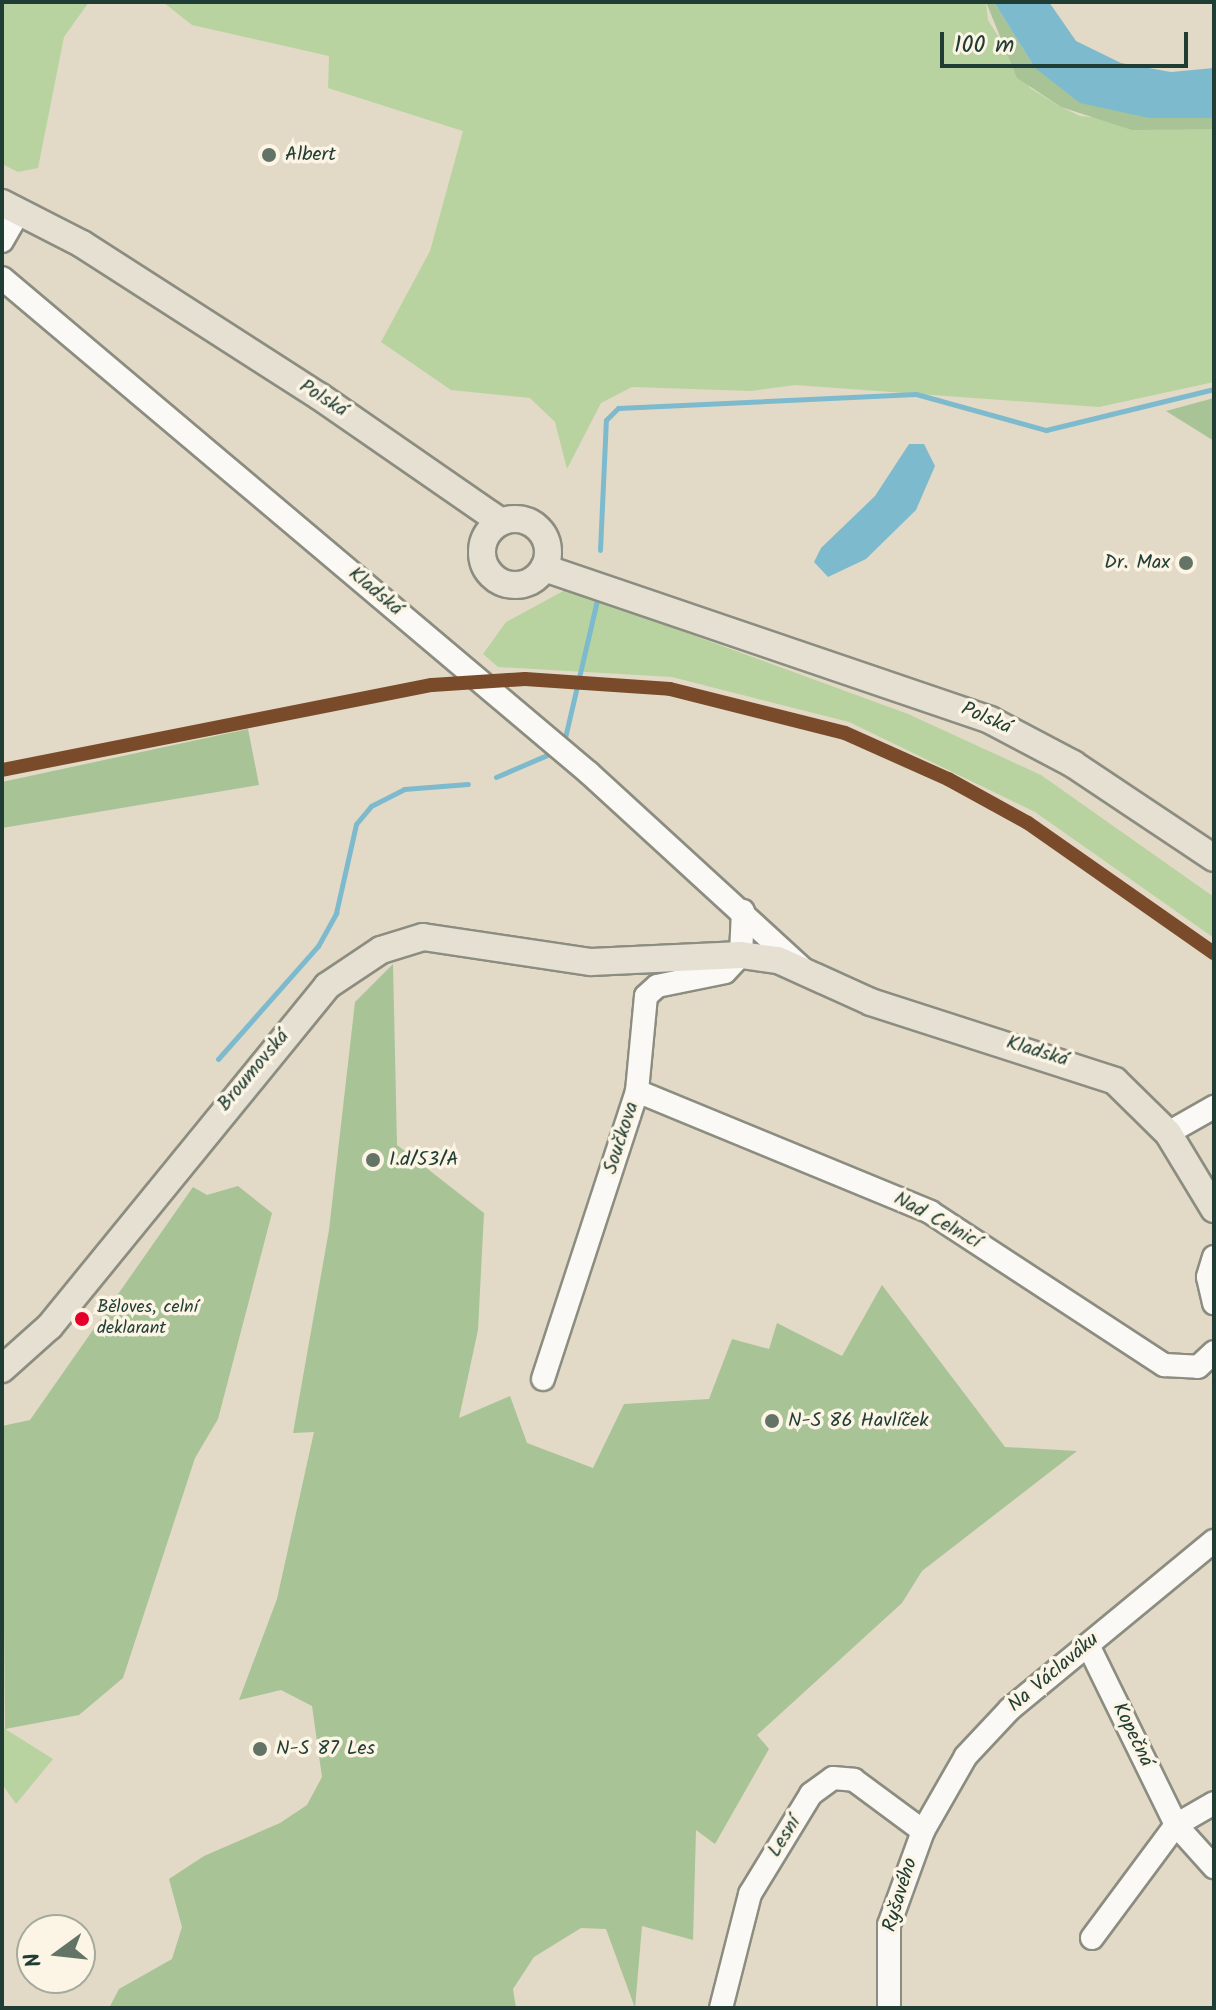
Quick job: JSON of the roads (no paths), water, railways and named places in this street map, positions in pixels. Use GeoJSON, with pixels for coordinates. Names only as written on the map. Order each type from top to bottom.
{"type":"FeatureCollection","features":[{"type":"Feature","properties":{"kind":"main road","name":"Polská"},"geometry":{"type":"LineString","coordinates":[[7,221],[216,334],[429,467],[494,527]]}},
{"type":"Feature","properties":{"kind":"main road"},"geometry":{"type":"LineString","coordinates":[[529,522],[545,556],[524,584],[500,581],[482,556],[494,527],[529,522]]}},
{"type":"Feature","properties":{"kind":"main road","name":"Polská"},"geometry":{"type":"LineString","coordinates":[[545,556],[734,629],[990,720],[1073,764],[1214,858]]}},
{"type":"Feature","properties":{"kind":"main road","name":"Broumovská"},"geometry":{"type":"LineString","coordinates":[[2,1369],[50,1326],[235,1092],[356,963],[399,941],[433,937],[591,962]]}},
{"type":"Feature","properties":{"kind":"main road","name":"Kladská"},"geometry":{"type":"LineString","coordinates":[[591,962],[741,955],[804,970],[871,1002],[1115,1081],[1168,1133],[1214,1209]]}},
{"type":"Feature","properties":{"kind":"street","name":"Kladská"},"geometry":{"type":"LineString","coordinates":[[2,278],[375,592],[743,911],[804,970]]}},
{"type":"Feature","properties":{"kind":"street"},"geometry":{"type":"LineString","coordinates":[[741,955],[743,911]]}},
{"type":"Feature","properties":{"kind":"street","name":"Součkova"},"geometry":{"type":"LineString","coordinates":[[543,1379],[637,1091],[651,989],[725,972],[741,955]]}},
{"type":"Feature","properties":{"kind":"street","name":"Nad Celnicí"},"geometry":{"type":"LineString","coordinates":[[637,1091],[930,1212],[1164,1365],[1198,1367],[1214,1352]]}},
{"type":"Feature","properties":{"kind":"street"},"geometry":{"type":"LineString","coordinates":[[1168,1133],[1214,1107]]}},
{"type":"Feature","properties":{"kind":"street"},"geometry":{"type":"LineString","coordinates":[[1214,1257],[1208,1277],[1214,1303]]}},
{"type":"Feature","properties":{"kind":"street","name":"Na Václaváku"},"geometry":{"type":"LineString","coordinates":[[923,1831],[966,1756],[1088,1645],[1214,1541]]}},
{"type":"Feature","properties":{"kind":"street","name":"Kopečná"},"geometry":{"type":"LineString","coordinates":[[1088,1645],[1176,1825],[1214,1867]]}},
{"type":"Feature","properties":{"kind":"street","name":"Lesní"},"geometry":{"type":"LineString","coordinates":[[721,2008],[750,1894],[811,1794],[833,1778],[854,1780],[923,1831]]}},
{"type":"Feature","properties":{"kind":"street"},"geometry":{"type":"LineString","coordinates":[[1092,1938],[1176,1825],[1214,1803]]}},
{"type":"Feature","properties":{"kind":"street","name":"Ryšavého"},"geometry":{"type":"LineString","coordinates":[[889,2008],[889,1925],[923,1831]]}},
{"type":"Feature","properties":{"kind":"water"},"geometry":{"type":"Polygon","coordinates":[[[994,2],[1049,2],[1076,41],[1121,63],[1171,72],[1214,68],[1214,118],[1149,118],[1080,103],[1035,68],[994,2]]]}},
{"type":"Feature","properties":{"kind":"water"},"geometry":{"type":"Polygon","coordinates":[[[909,444],[924,444],[935,466],[916,510],[866,559],[828,577],[814,562],[821,548],[875,496],[909,444]]]}},
{"type":"Feature","properties":{"kind":"waterway"},"geometry":{"type":"LineString","coordinates":[[600,550],[606,420],[618,408],[916,394],[1046,430],[1214,389]]}},
{"type":"Feature","properties":{"kind":"waterway"},"geometry":{"type":"LineString","coordinates":[[564,742],[598,596]]}},
{"type":"Feature","properties":{"kind":"waterway"},"geometry":{"type":"LineString","coordinates":[[496,777],[547,755]]}},
{"type":"Feature","properties":{"kind":"waterway"},"geometry":{"type":"LineString","coordinates":[[218,1059],[318,946],[336,913],[356,824],[371,806],[404,789],[468,784]]}},
{"type":"Feature","properties":{"kind":"place","name":"Albert"},"geometry":{"type":"Point","coordinates":[269,155]}},
{"type":"Feature","properties":{"kind":"place","name":"Dr. Max"},"geometry":{"type":"Point","coordinates":[1186,563]}},
{"type":"Feature","properties":{"kind":"place","name":"I.d/53/A"},"geometry":{"type":"Point","coordinates":[373,1160]}},
{"type":"Feature","properties":{"kind":"place","name":"Běloves, celní deklarant"},"geometry":{"type":"Point","coordinates":[82,1319]}},
{"type":"Feature","properties":{"kind":"place","name":"N-S 86 Havlíček"},"geometry":{"type":"Point","coordinates":[772,1421]}},
{"type":"Feature","properties":{"kind":"place","name":"N-S 87 Les"},"geometry":{"type":"Point","coordinates":[260,1749]}}]}
